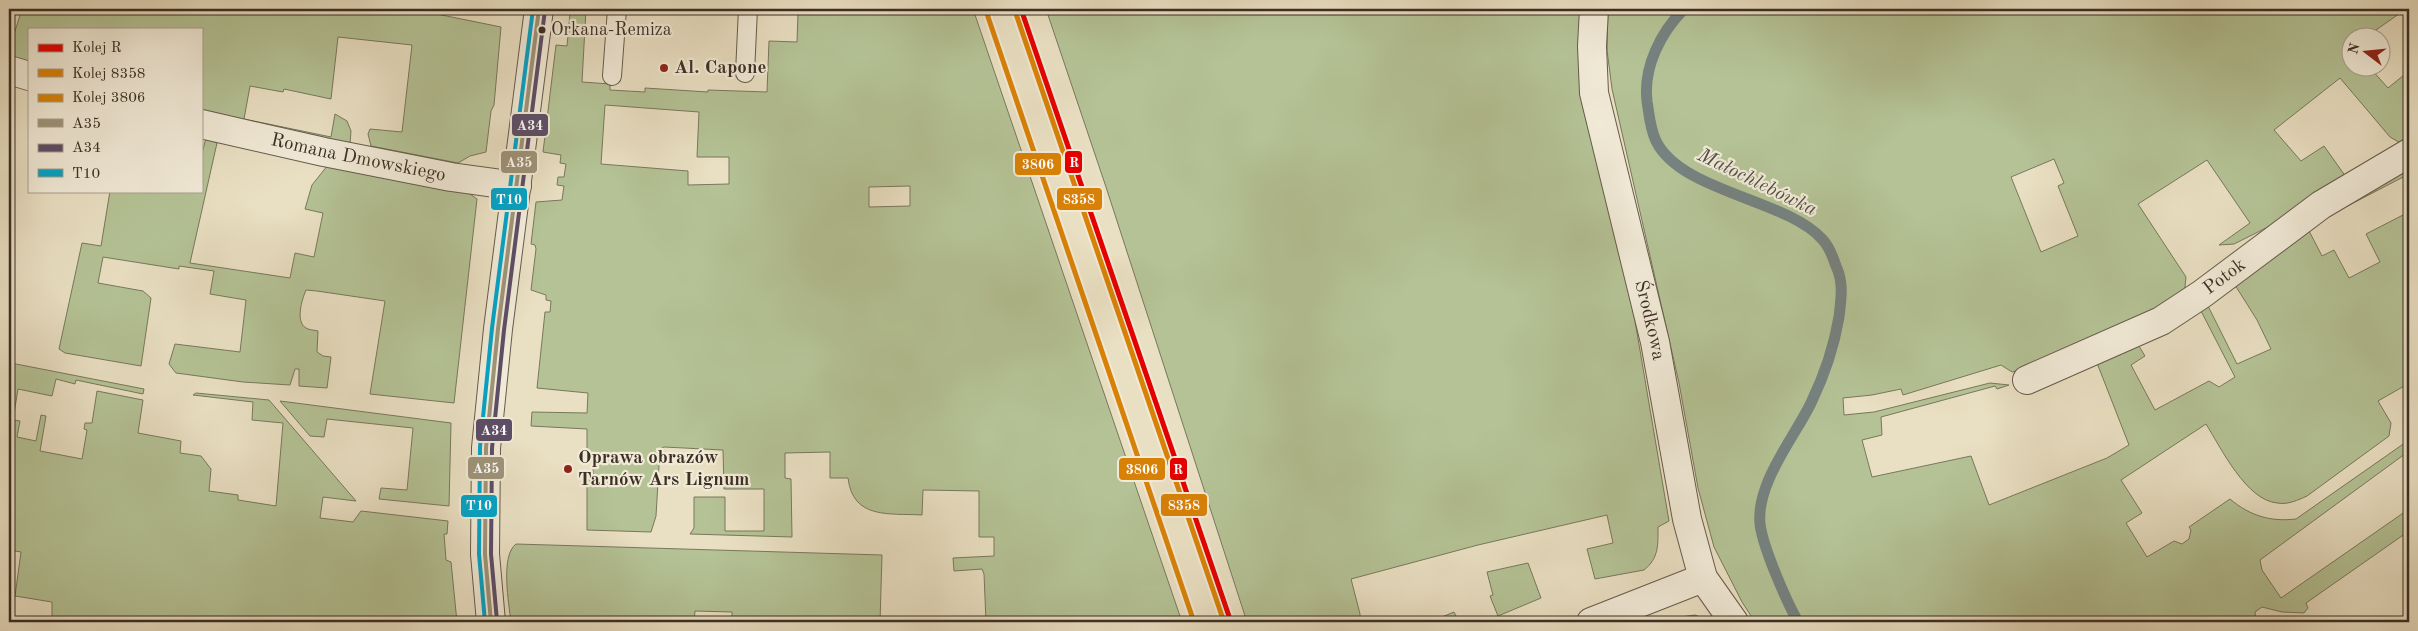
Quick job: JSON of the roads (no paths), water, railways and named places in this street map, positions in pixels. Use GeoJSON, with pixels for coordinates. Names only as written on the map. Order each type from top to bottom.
{"type":"FeatureCollection","features":[{"type":"Feature","properties":{"kind":"street"},"geometry":{"type":"LineString","coordinates":[[491,622],[485,554],[486,448],[539,9]]}},
{"type":"Feature","properties":{"kind":"street","name":"Środkowa"},"geometry":{"type":"LineString","coordinates":[[1594,9],[1592,46],[1594,93],[1655,342],[1687,519],[1703,578],[1734,622]]}},
{"type":"Feature","properties":{"kind":"street"},"geometry":{"type":"LineString","coordinates":[[9,70],[28,76]]}},
{"type":"Feature","properties":{"kind":"street","name":"Romana Dmowskiego"},"geometry":{"type":"LineString","coordinates":[[202,124],[324,152],[451,177],[517,186]]}},
{"type":"Feature","properties":{"kind":"street","name":"Potok"},"geometry":{"type":"LineString","coordinates":[[2027,380],[2161,321],[2202,294],[2321,206],[2409,153]]}},
{"type":"Feature","properties":{"kind":"street"},"geometry":{"type":"LineString","coordinates":[[1591,622],[1703,578]]}},
{"type":"Feature","properties":{"kind":"lane"},"geometry":{"type":"LineString","coordinates":[[612,76],[617,9]]}},
{"type":"Feature","properties":{"kind":"lane"},"geometry":{"type":"LineString","coordinates":[[745,73],[748,9]]}},
{"type":"Feature","properties":{"kind":"waterway","name":"Małochlebówka"},"geometry":{"type":"LineString","coordinates":[[1684,9],[1661,39],[1655,51],[1648,76],[1646,88],[1647,101],[1651,126],[1656,141],[1669,158],[1687,172],[1710,184],[1806,225],[1826,244],[1839,272],[1841,291],[1839,317],[1828,361],[1811,403],[1770,477],[1760,508],[1760,524],[1770,560],[1798,622]]}},
{"type":"Feature","properties":{"kind":"rail line","name":"R"},"geometry":{"type":"LineString","coordinates":[[1021,9],[1231,622]]}},
{"type":"Feature","properties":{"kind":"rail line","name":"3806"},"geometry":{"type":"LineString","coordinates":[[986,11],[1194,622]]}},
{"type":"Feature","properties":{"kind":"rail line","name":"8358"},"geometry":{"type":"LineString","coordinates":[[1015,11],[1224,622]]}},
{"type":"Feature","properties":{"kind":"place","name":"Orkana-Remiza"},"geometry":{"type":"Point","coordinates":[542,30]}},
{"type":"Feature","properties":{"kind":"place","name":"Al. Capone"},"geometry":{"type":"Point","coordinates":[664,68]}},
{"type":"Feature","properties":{"kind":"place","name":"Oprawa obrazów Tarnów Ars Lignum"},"geometry":{"type":"Point","coordinates":[568,469]}}]}
